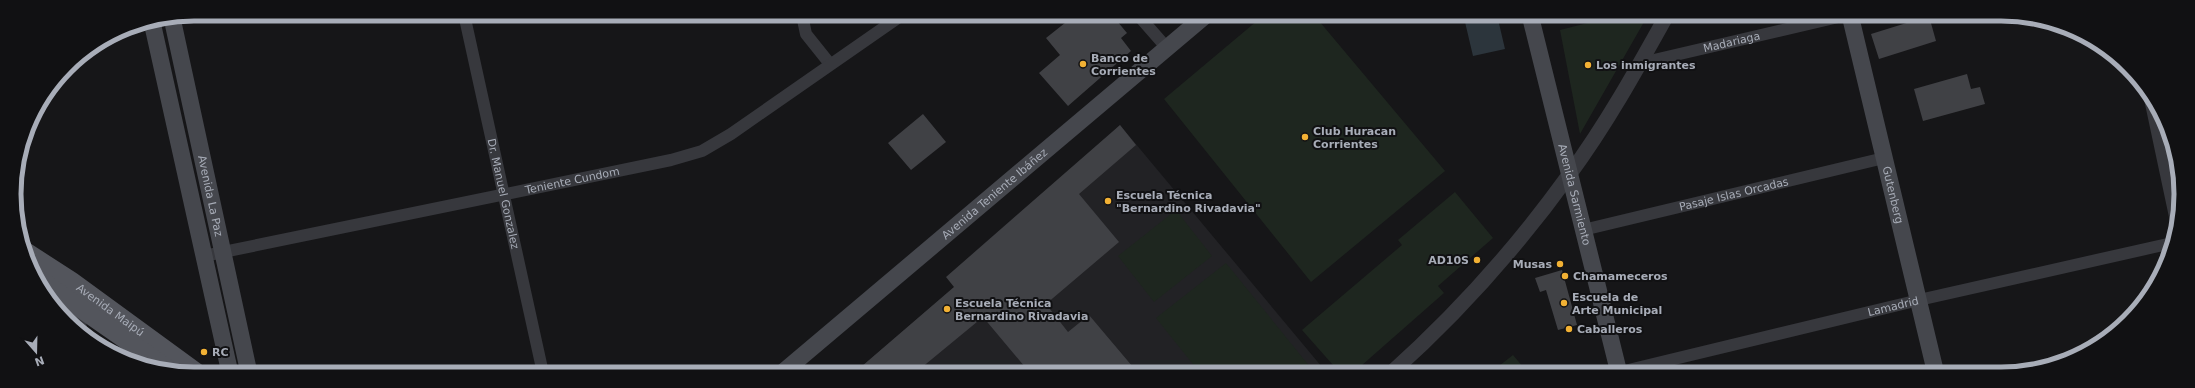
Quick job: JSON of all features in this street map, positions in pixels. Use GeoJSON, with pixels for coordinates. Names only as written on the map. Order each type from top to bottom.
{"type":"FeatureCollection","features":[{"type":"Feature","properties":{"kind":"main road","name":"Avenida Teniente Ibáñez"},"geometry":{"type":"LineString","coordinates":[[789,367],[1198,21]]}},
{"type":"Feature","properties":{"kind":"main road","name":"Avenida Sarmiento"},"geometry":{"type":"LineString","coordinates":[[1532,21],[1617,367]]}},
{"type":"Feature","properties":{"kind":"main road","name":"Gutenberg"},"geometry":{"type":"LineString","coordinates":[[1851,21],[1934,367]]}},
{"type":"Feature","properties":{"kind":"main road","name":"Avenida La Paz"},"geometry":{"type":"LineString","coordinates":[[173,22],[249,367]]}},
{"type":"Feature","properties":{"kind":"main road","name":"Avenida La Paz"},"geometry":{"type":"LineString","coordinates":[[153,26],[229,367]]}},
{"type":"Feature","properties":{"kind":"main road","name":"Avenida Maipú"},"geometry":{"type":"LineString","coordinates":[[32,256],[71,281],[190,367]]}},
{"type":"Feature","properties":{"kind":"main road","name":"Avenida Maipú"},"geometry":{"type":"LineString","coordinates":[[47,285],[160,364]]}},
{"type":"Feature","properties":{"kind":"street","name":"Dr. Manuel Gonzalez"},"geometry":{"type":"LineString","coordinates":[[466,21],[542,367]]}},
{"type":"Feature","properties":{"kind":"street"},"geometry":{"type":"LineString","coordinates":[[803,21],[806,34],[830,64]]}},
{"type":"Feature","properties":{"kind":"street","name":"Teniente Cundom"},"geometry":{"type":"LineString","coordinates":[[204,256],[671,160],[702,151],[731,134],[893,21]]}},
{"type":"Feature","properties":{"kind":"street"},"geometry":{"type":"LineString","coordinates":[[1143,21],[1166,47]]}},
{"type":"Feature","properties":{"kind":"street"},"geometry":{"type":"LineString","coordinates":[[1397,367],[1468,299],[1539,215],[1570,175],[1640,63],[1664,21]]}},
{"type":"Feature","properties":{"kind":"street","name":"Madariaga"},"geometry":{"type":"LineString","coordinates":[[1640,63],[1821,21]]}},
{"type":"Feature","properties":{"kind":"street"},"geometry":{"type":"LineString","coordinates":[[2151,108],[2174,210]]}},
{"type":"Feature","properties":{"kind":"street","name":"Pasaje Islas Orcadas"},"geometry":{"type":"LineString","coordinates":[[1583,230],[1884,158]]}},
{"type":"Feature","properties":{"kind":"street","name":"Lamadrid"},"geometry":{"type":"LineString","coordinates":[[1643,367],[1919,300],[2167,244]]}},
{"type":"Feature","properties":{"kind":"street"},"geometry":{"type":"LineString","coordinates":[[76,306],[80,324]]}},
{"type":"Feature","properties":{"kind":"shaded area","name":"Club Huracan Corrientes"},"geometry":{"type":"Polygon","coordinates":[[[1257,21],[1319,21],[1445,171],[1311,282],[1164,99],[1257,21]]]}},
{"type":"Feature","properties":{"kind":"shaded area"},"geometry":{"type":"Polygon","coordinates":[[[1451,21],[1498,21],[1505,49],[1473,56],[1465,22],[1453,23],[1451,21]]]}},
{"type":"Feature","properties":{"kind":"shaded area"},"geometry":{"type":"Polygon","coordinates":[[[1595,21],[1645,21],[1580,134],[1560,30],[1595,21]]]}},
{"type":"Feature","properties":{"kind":"shaded area","name":"Escuela Técnica \"Bernardino Rivadavia\""},"geometry":{"type":"Polygon","coordinates":[[[1120,125],[1322,367],[861,367],[954,287],[1120,125]]]}},
{"type":"Feature","properties":{"kind":"shaded area"},"geometry":{"type":"Polygon","coordinates":[[[1455,192],[1493,238],[1438,286],[1444,293],[1360,367],[1335,367],[1302,330],[1402,245],[1398,240],[1455,192]]]}},
{"type":"Feature","properties":{"kind":"shaded area"},"geometry":{"type":"Polygon","coordinates":[[[1176,210],[1212,256],[1154,302],[1118,256],[1176,210]]]}},
{"type":"Feature","properties":{"kind":"shaded area"},"geometry":{"type":"Polygon","coordinates":[[[1226,263],[1310,367],[1195,367],[1156,318],[1226,263]]]}},
{"type":"Feature","properties":{"kind":"shaded area"},"geometry":{"type":"Polygon","coordinates":[[[1513,355],[1523,367],[1498,367],[1513,355]]]}},
{"type":"Feature","properties":{"kind":"building","name":"Banco de Corrientes"},"geometry":{"type":"Polygon","coordinates":[[[1067,21],[1117,21],[1127,33],[1121,38],[1131,51],[1068,106],[1039,73],[1060,55],[1046,38],[1067,21]]]}},
{"type":"Feature","properties":{"kind":"building"},"geometry":{"type":"Polygon","coordinates":[[[1913,21],[1930,21],[1936,41],[1879,59],[1871,34],[1913,21]]]}},
{"type":"Feature","properties":{"kind":"building"},"geometry":{"type":"Polygon","coordinates":[[[1967,74],[1971,89],[1980,87],[1985,104],[1923,121],[1914,89],[1967,74]]]}},
{"type":"Feature","properties":{"kind":"building"},"geometry":{"type":"Polygon","coordinates":[[[923,114],[946,142],[911,170],[888,143],[923,114]]]}},
{"type":"Feature","properties":{"kind":"building","name":"Escuela Técnica \"Bernardino Rivadavia\""},"geometry":{"type":"Polygon","coordinates":[[[1120,125],[1136,145],[1079,194],[1119,242],[1046,304],[1068,332],[1089,315],[1133,367],[1025,367],[983,317],[922,367],[861,367],[954,287],[946,277],[1120,125]]]}},
{"type":"Feature","properties":{"kind":"building","name":"Escuela de Arte Municipal"},"geometry":{"type":"Polygon","coordinates":[[[1562,270],[1577,325],[1558,330],[1546,290],[1540,292],[1535,278],[1562,270]]]}},
{"type":"Feature","properties":{"kind":"place","name":"Banco de Corrientes"},"geometry":{"type":"Point","coordinates":[1083,64]}},
{"type":"Feature","properties":{"kind":"place","name":"Los inmigrantes"},"geometry":{"type":"Point","coordinates":[1588,65]}},
{"type":"Feature","properties":{"kind":"place","name":"Club Huracan Corrientes"},"geometry":{"type":"Point","coordinates":[1305,137]}},
{"type":"Feature","properties":{"kind":"place","name":"Escuela Técnica \"Bernardino Rivadavia\""},"geometry":{"type":"Point","coordinates":[1108,201]}},
{"type":"Feature","properties":{"kind":"place","name":"AD10S"},"geometry":{"type":"Point","coordinates":[1477,260]}},
{"type":"Feature","properties":{"kind":"place","name":"Musas"},"geometry":{"type":"Point","coordinates":[1560,264]}},
{"type":"Feature","properties":{"kind":"place","name":"Chamameceros"},"geometry":{"type":"Point","coordinates":[1565,276]}},
{"type":"Feature","properties":{"kind":"place","name":"Escuela de Arte Municipal"},"geometry":{"type":"Point","coordinates":[1564,303]}},
{"type":"Feature","properties":{"kind":"place","name":"Escuela Técnica Bernardino Rivadavia"},"geometry":{"type":"Point","coordinates":[947,309]}},
{"type":"Feature","properties":{"kind":"place","name":"Caballeros"},"geometry":{"type":"Point","coordinates":[1569,329]}},
{"type":"Feature","properties":{"kind":"place","name":"RC"},"geometry":{"type":"Point","coordinates":[204,352]}}]}
